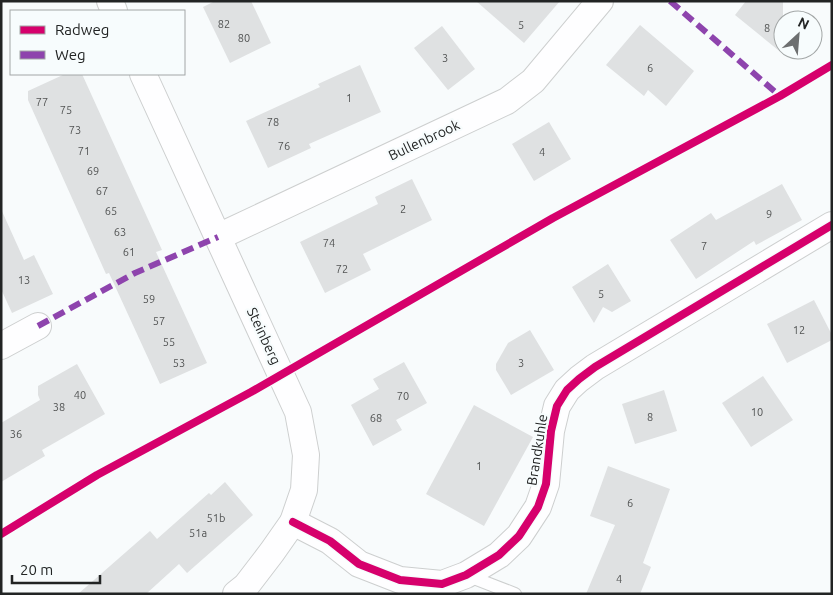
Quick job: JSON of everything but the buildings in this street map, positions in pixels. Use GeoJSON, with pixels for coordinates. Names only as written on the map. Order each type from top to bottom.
{"type":"FeatureCollection","features":[{"type":"Feature","properties":{"kind":"street","name":"Bullenbrook"},"geometry":{"type":"LineString","coordinates":[[218,237],[507,100],[533,81],[600,1]]}},
{"type":"Feature","properties":{"kind":"street","name":"Steinberg"},"geometry":{"type":"LineString","coordinates":[[143,75],[298,412],[306,455],[304,490],[293,522],[246,586],[236,594]]}},
{"type":"Feature","properties":{"kind":"street","name":"Brandkuhle"},"geometry":{"type":"LineString","coordinates":[[450,584],[499,555],[519,536],[538,507],[546,484],[551,431],[557,406],[567,390],[595,367],[832,226]]}},
{"type":"Feature","properties":{"kind":"street"},"geometry":{"type":"LineString","coordinates":[[1,346],[38,326]]}},
{"type":"Feature","properties":{"kind":"street"},"geometry":{"type":"LineString","coordinates":[[293,522],[330,541],[359,564],[400,580],[450,584]]}},
{"type":"Feature","properties":{"kind":"lane"},"geometry":{"type":"LineString","coordinates":[[450,584],[516,594]]}},
{"type":"Feature","properties":{"kind":"marked path"},"geometry":{"type":"LineString","coordinates":[[670,1],[780,96]]}},
{"type":"Feature","properties":{"kind":"marked path"},"geometry":{"type":"LineString","coordinates":[[38,326],[135,273],[218,237]]}},
{"type":"Feature","properties":{"kind":"cycle path"},"geometry":{"type":"LineString","coordinates":[[1,534],[97,475],[251,392],[553,218],[780,96],[832,65]]}},
{"type":"Feature","properties":{"kind":"cycle path"},"geometry":{"type":"LineString","coordinates":[[293,522],[330,541],[359,564],[400,580],[442,584],[466,575],[499,555],[519,536],[538,507],[546,484],[551,431],[557,406],[567,390],[595,367],[832,225]]}}]}
